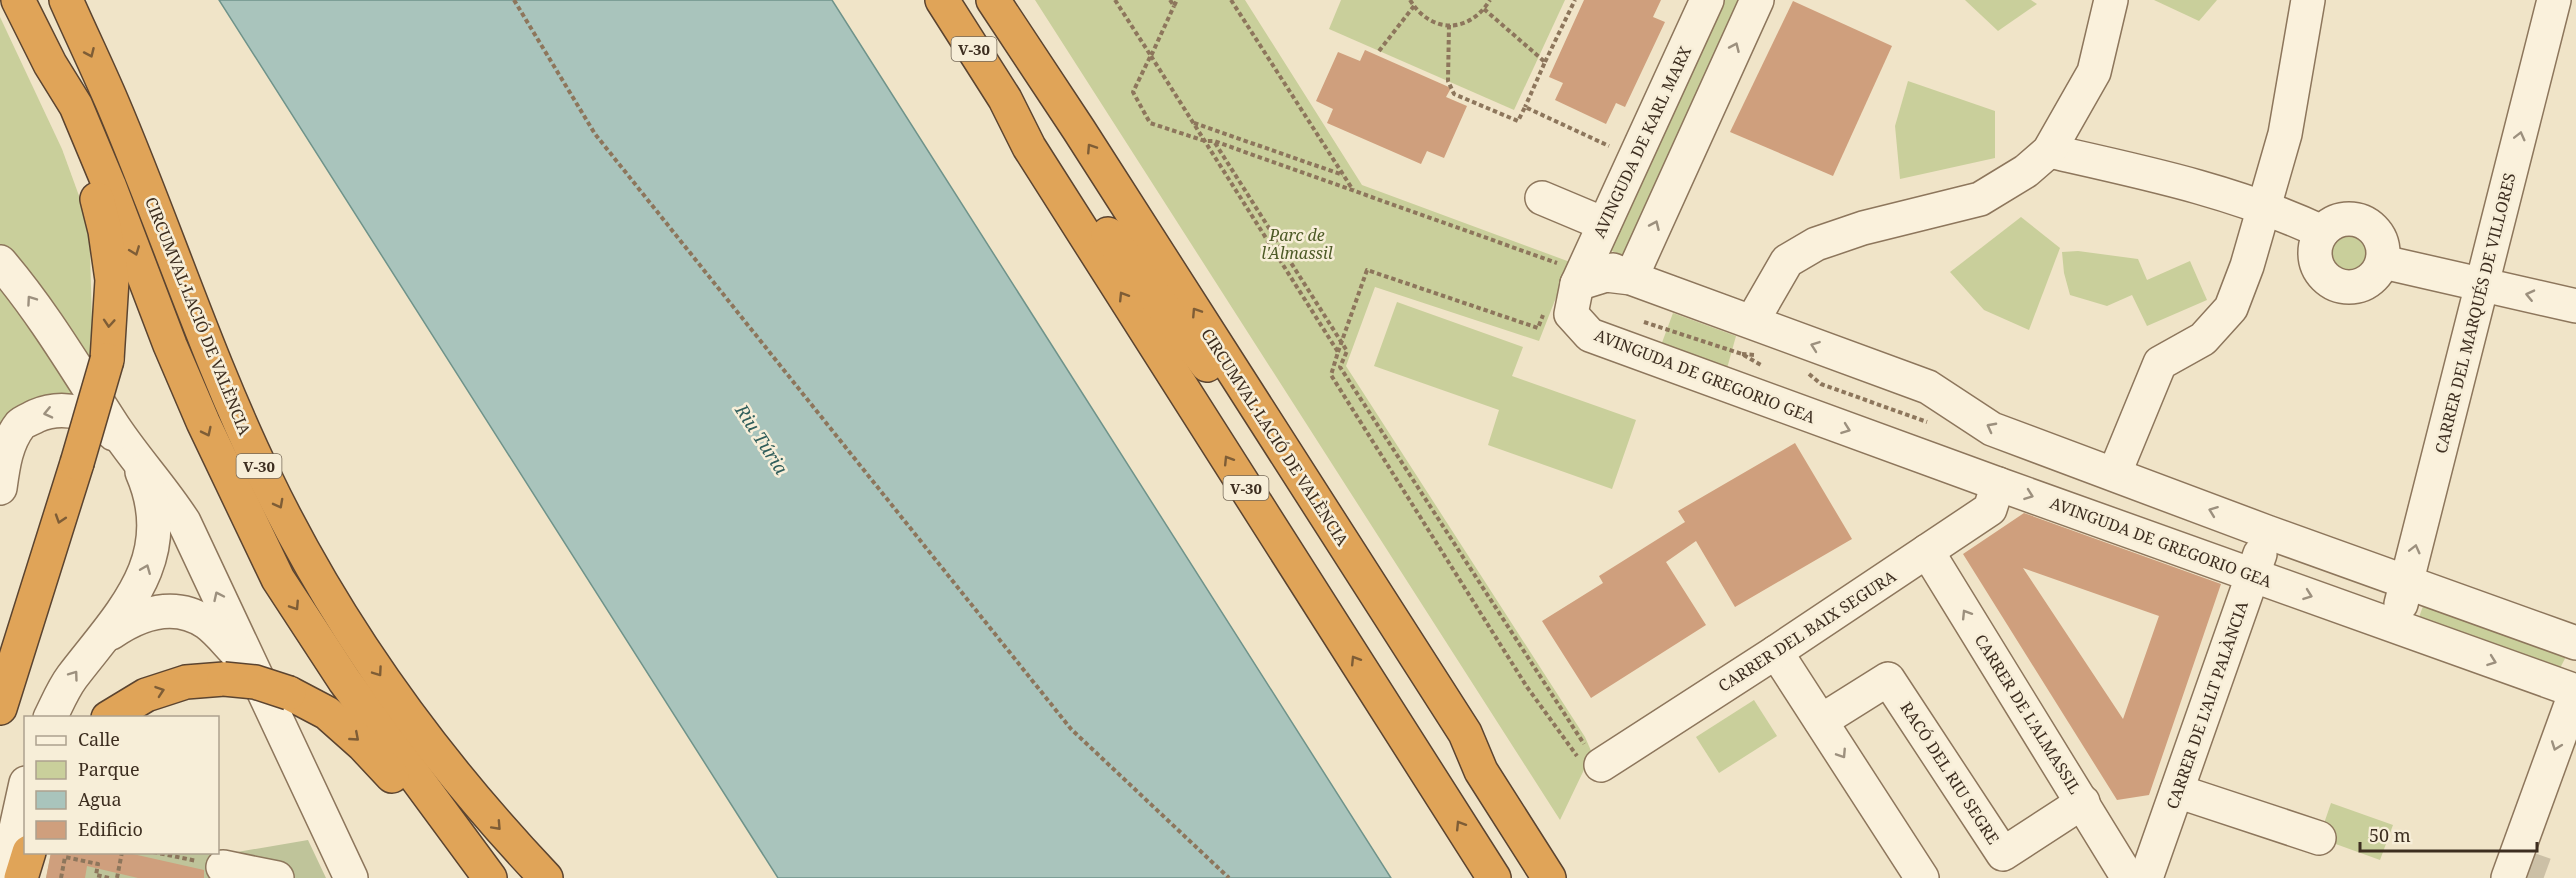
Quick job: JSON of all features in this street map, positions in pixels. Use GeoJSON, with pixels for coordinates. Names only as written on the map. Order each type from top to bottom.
{"type":"FeatureCollection","features":[{"type":"Feature","properties":{"kind":"highway","name":"CIRCUMVAL·LACIÓ DE VALÈNCIA"},"geometry":{"type":"LineString","coordinates":[[18,0],[50,64],[76,106],[203,422],[278,579],[344,680],[489,878]]}},
{"type":"Feature","properties":{"kind":"highway","name":"CIRCUMVAL·LACIÓ DE VALÈNCIA"},"geometry":{"type":"LineString","coordinates":[[66,0],[112,102],[232,405],[265,479],[305,554],[351,633],[417,728],[490,820],[546,878]]}},
{"type":"Feature","properties":{"kind":"highway","name":"V-30"},"geometry":{"type":"LineString","coordinates":[[942,0],[1005,99],[1029,147],[1494,878]]}},
{"type":"Feature","properties":{"kind":"highway","name":"CIRCUMVAL·LACIÓ DE VALÈNCIA"},"geometry":{"type":"LineString","coordinates":[[993,0],[1080,130],[1465,733],[1481,771],[1549,878]]}},
{"type":"Feature","properties":{"kind":"highway"},"geometry":{"type":"LineString","coordinates":[[0,708],[107,360],[112,280],[105,231],[92,181],[50,64]]}},
{"type":"Feature","properties":{"kind":"highway"},"geometry":{"type":"LineString","coordinates":[[1005,99],[1042,134],[1115,245],[1237,405],[1455,740],[1481,771]]}},
{"type":"Feature","properties":{"kind":"highway"},"geometry":{"type":"LineString","coordinates":[[110,716],[146,695],[186,682],[238,673],[255,682],[289,693],[327,713],[363,744],[459,851],[489,878]]}},
{"type":"Feature","properties":{"kind":"highway"},"geometry":{"type":"LineString","coordinates":[[21,878],[28,854]]}},
{"type":"Feature","properties":{"kind":"street","name":"AVINGUDA DE KARL MARX"},"geometry":{"type":"LineString","coordinates":[[1577,284],[1707,0]]}},
{"type":"Feature","properties":{"kind":"street"},"geometry":{"type":"LineString","coordinates":[[1631,278],[1756,0]]}},
{"type":"Feature","properties":{"kind":"street"},"geometry":{"type":"LineString","coordinates":[[1757,313],[1787,261],[1816,244],[1863,228],[1980,199],[2026,171],[2049,151],[2094,72],[2111,0]]}},
{"type":"Feature","properties":{"kind":"street"},"geometry":{"type":"LineString","coordinates":[[2118,465],[2160,363],[2203,339],[2231,308],[2247,266],[2285,134],[2308,0]]}},
{"type":"Feature","properties":{"kind":"street","name":"CARRER DEL MARQUÉS DE VILLORES"},"geometry":{"type":"LineString","coordinates":[[2394,626],[2554,0]]}},
{"type":"Feature","properties":{"kind":"street"},"geometry":{"type":"LineString","coordinates":[[2049,151],[2167,178],[2264,207],[2322,232]]}},
{"type":"Feature","properties":{"kind":"street"},"geometry":{"type":"LineString","coordinates":[[1542,198],[1598,237],[1605,266],[1631,278],[1928,387],[1992,429],[2267,532],[2576,643]]}},
{"type":"Feature","properties":{"kind":"street"},"geometry":{"type":"LineString","coordinates":[[2353,219],[2364,222],[2374,229],[2381,239],[2384,250],[2383,262],[2378,272],[2361,285],[2340,286],[2330,281],[2322,274],[2315,254],[2316,243],[2322,232],[2341,220],[2353,219]]}},
{"type":"Feature","properties":{"kind":"street"},"geometry":{"type":"LineString","coordinates":[[0,262],[22,287],[86,381],[110,423],[184,522],[238,673]]}},
{"type":"Feature","properties":{"kind":"street"},"geometry":{"type":"LineString","coordinates":[[2383,262],[2576,306]]}},
{"type":"Feature","properties":{"kind":"street"},"geometry":{"type":"LineString","coordinates":[[1577,284],[1606,275],[1631,278]]}},
{"type":"Feature","properties":{"kind":"street","name":"AVINGUDA DE GREGORIO GEA"},"geometry":{"type":"LineString","coordinates":[[1577,284],[1571,314],[1590,335],[2576,691]]}},
{"type":"Feature","properties":{"kind":"street"},"geometry":{"type":"LineString","coordinates":[[0,488],[10,442],[21,423],[41,414],[61,410],[82,413],[103,422],[133,453],[150,491],[152,553],[144,576],[105,637],[70,679],[51,716]]}},
{"type":"Feature","properties":{"kind":"street","name":"CARRER DEL BAIX SEGURA"},"geometry":{"type":"LineString","coordinates":[[1601,765],[1776,652],[1990,508],[1998,484]]}},
{"type":"Feature","properties":{"kind":"street","name":"CARRER DE L'ALT PALÀNCIA"},"geometry":{"type":"LineString","coordinates":[[2146,878],[2267,532]]}},
{"type":"Feature","properties":{"kind":"street","name":"CARRER DE L'ALMASSIL"},"geometry":{"type":"LineString","coordinates":[[1927,551],[2089,811],[2128,878]]}},
{"type":"Feature","properties":{"kind":"street"},"geometry":{"type":"LineString","coordinates":[[105,637],[129,620],[152,612],[181,613],[208,624],[238,673],[351,878]]}},
{"type":"Feature","properties":{"kind":"street"},"geometry":{"type":"LineString","coordinates":[[1776,652],[1922,878]]}},
{"type":"Feature","properties":{"kind":"street","name":"RACÓ DEL RIU SEGRE"},"geometry":{"type":"LineString","coordinates":[[1821,722],[1888,679],[2003,854],[2089,811]]}},
{"type":"Feature","properties":{"kind":"street"},"geometry":{"type":"LineString","coordinates":[[2508,878],[2576,691]]}},
{"type":"Feature","properties":{"kind":"street"},"geometry":{"type":"LineString","coordinates":[[2177,791],[2319,838]]}},
{"type":"Feature","properties":{"kind":"street"},"geometry":{"type":"LineString","coordinates":[[5,878],[24,792]]}},
{"type":"Feature","properties":{"kind":"street"},"geometry":{"type":"LineString","coordinates":[[2004,874],[2089,811]]}},
{"type":"Feature","properties":{"kind":"street"},"geometry":{"type":"LineString","coordinates":[[223,867],[277,878]]}},
{"type":"Feature","properties":{"kind":"path"},"geometry":{"type":"LineString","coordinates":[[514,0],[595,134],[1071,729],[1229,878]]}},
{"type":"Feature","properties":{"kind":"path"},"geometry":{"type":"LineString","coordinates":[[1115,0],[1338,352]]}},
{"type":"Feature","properties":{"kind":"path"},"geometry":{"type":"LineString","coordinates":[[1170,0],[1174,6]]}},
{"type":"Feature","properties":{"kind":"path"},"geometry":{"type":"LineString","coordinates":[[1177,0],[1133,92],[1150,123],[1205,141],[1214,141],[1553,262]]}},
{"type":"Feature","properties":{"kind":"path"},"geometry":{"type":"LineString","coordinates":[[1231,0],[1353,191]]}},
{"type":"Feature","properties":{"kind":"path"},"geometry":{"type":"LineString","coordinates":[[1410,0],[1419,13],[1432,22],[1449,25],[1459,25],[1471,20],[1484,9],[1490,0]]}},
{"type":"Feature","properties":{"kind":"path"},"geometry":{"type":"LineString","coordinates":[[1449,25],[1448,81],[1454,94],[1518,121],[1575,0]]}},
{"type":"Feature","properties":{"kind":"path"},"geometry":{"type":"LineString","coordinates":[[1379,51],[1414,6]]}},
{"type":"Feature","properties":{"kind":"path"},"geometry":{"type":"LineString","coordinates":[[1484,9],[1545,62]]}},
{"type":"Feature","properties":{"kind":"path"},"geometry":{"type":"LineString","coordinates":[[1525,107],[1635,157]]}},
{"type":"Feature","properties":{"kind":"path"},"geometry":{"type":"LineString","coordinates":[[1194,123],[1344,176]]}},
{"type":"Feature","properties":{"kind":"path"},"geometry":{"type":"LineString","coordinates":[[1214,141],[1347,351],[1340,367],[1581,740],[1601,765]]}},
{"type":"Feature","properties":{"kind":"path"},"geometry":{"type":"LineString","coordinates":[[1545,310],[1538,328],[1367,270],[1331,375],[1527,687],[1581,761],[1601,765]]}},
{"type":"Feature","properties":{"kind":"path"},"geometry":{"type":"LineString","coordinates":[[1641,321],[1742,354],[1761,365]]}},
{"type":"Feature","properties":{"kind":"path"},"geometry":{"type":"LineString","coordinates":[[117,878],[122,854]]}},
{"type":"Feature","properties":{"kind":"path"},"geometry":{"type":"LineString","coordinates":[[162,854],[223,867]]}},
{"type":"Feature","properties":{"kind":"path"},"geometry":{"type":"LineString","coordinates":[[61,878],[65,858],[98,864],[96,876],[109,878]]}},
{"type":"Feature","properties":{"kind":"green space","name":"Parc de l'Almassil"},"geometry":{"type":"Polygon","coordinates":[[[1035,0],[1245,0],[1362,185],[1570,262],[1539,341],[1375,287],[1346,366],[1585,737],[1592,753],[1560,820],[1035,0]]]}},
{"type":"Feature","properties":{"kind":"green space"},"geometry":{"type":"Polygon","coordinates":[[[1341,0],[1565,0],[1514,110],[1329,29],[1341,0]]]}},
{"type":"Feature","properties":{"kind":"green space"},"geometry":{"type":"Polygon","coordinates":[[[1716,0],[1747,0],[1626,258],[1602,246],[1716,0]]]}},
{"type":"Feature","properties":{"kind":"green space"},"geometry":{"type":"Polygon","coordinates":[[[1965,0],[2031,0],[2037,4],[1998,31],[1965,0]]]}},
{"type":"Feature","properties":{"kind":"green space"},"geometry":{"type":"Polygon","coordinates":[[[2154,0],[2217,0],[2199,21],[2154,0]]]}},
{"type":"Feature","properties":{"kind":"green space"},"geometry":{"type":"Polygon","coordinates":[[[0,17],[62,149],[86,215],[90,249],[92,324],[89,361],[0,251],[0,17]]]}},
{"type":"Feature","properties":{"kind":"green space"},"geometry":{"type":"Polygon","coordinates":[[[1908,81],[1995,111],[1995,158],[1900,179],[1895,126],[1908,81]]]}},
{"type":"Feature","properties":{"kind":"green space"},"geometry":{"type":"Polygon","coordinates":[[[2021,217],[2060,248],[2029,330],[1984,310],[1950,272],[2021,217]]]}},
{"type":"Feature","properties":{"kind":"green space"},"geometry":{"type":"Polygon","coordinates":[[[2348,231],[2365,238],[2372,255],[2365,272],[2348,279],[2331,272],[2324,255],[2331,238],[2348,231]]]}},
{"type":"Feature","properties":{"kind":"green space"},"geometry":{"type":"Polygon","coordinates":[[[2078,251],[2138,259],[2147,280],[2190,261],[2207,300],[2147,326],[2132,295],[2107,306],[2070,295],[2064,273],[2062,252],[2078,251]]]}},
{"type":"Feature","properties":{"kind":"green space"},"geometry":{"type":"Polygon","coordinates":[[[0,279],[88,401],[0,428],[0,279]]]}},
{"type":"Feature","properties":{"kind":"green space"},"geometry":{"type":"Polygon","coordinates":[[[1397,302],[1523,347],[1512,376],[1636,420],[1612,489],[1488,445],[1499,410],[1374,366],[1397,302]]]}},
{"type":"Feature","properties":{"kind":"green space"},"geometry":{"type":"Polygon","coordinates":[[[1673,313],[1736,336],[1726,372],[1660,348],[1673,313]]]}},
{"type":"Feature","properties":{"kind":"green space"},"geometry":{"type":"Polygon","coordinates":[[[2427,595],[2569,651],[2559,670],[2418,620],[2427,595]]]}},
{"type":"Feature","properties":{"kind":"green space"},"geometry":{"type":"Polygon","coordinates":[[[1754,700],[1777,736],[1719,773],[1696,737],[1754,700]]]}},
{"type":"Feature","properties":{"kind":"green space"},"geometry":{"type":"Polygon","coordinates":[[[2331,803],[2393,825],[2380,860],[2319,838],[2331,803]]]}},
{"type":"Feature","properties":{"kind":"green space"},"geometry":{"type":"Polygon","coordinates":[[[308,840],[326,878],[46,878],[51,854],[219,854],[219,849],[237,852],[308,840]]]}},
{"type":"Feature","properties":{"kind":"water","name":"Riu Túria"},"geometry":{"type":"Polygon","coordinates":[[[219,0],[832,0],[1391,878],[778,878],[219,0]]]}},
{"type":"Feature","properties":{"kind":"building"},"geometry":{"type":"Polygon","coordinates":[[[1584,0],[1661,0],[1653,17],[1665,22],[1625,107],[1616,103],[1606,124],[1555,100],[1563,83],[1549,77],[1584,0]]]}},
{"type":"Feature","properties":{"kind":"building"},"geometry":{"type":"Polygon","coordinates":[[[1793,1],[1892,46],[1833,176],[1730,132],[1793,1]]]}},
{"type":"Feature","properties":{"kind":"building"},"geometry":{"type":"Polygon","coordinates":[[[1365,50],[1451,88],[1446,97],[1467,106],[1444,158],[1427,151],[1421,164],[1327,123],[1333,109],[1316,101],[1338,52],[1360,61],[1365,50]]]}},
{"type":"Feature","properties":{"kind":"building"},"geometry":{"type":"Polygon","coordinates":[[[1795,443],[1852,539],[1735,607],[1696,541],[1666,562],[1706,625],[1591,698],[1542,621],[1603,583],[1599,576],[1685,522],[1678,511],[1795,443]]]}},
{"type":"Feature","properties":{"kind":"building"},"geometry":{"type":"Polygon","coordinates":[[[2024,513],[2221,584],[2149,795],[2117,800],[1963,554],[2024,513]],[[2023,568],[2123,719],[2159,616],[2023,568]]]}},
{"type":"Feature","properties":{"kind":"building"},"geometry":{"type":"Polygon","coordinates":[[[51,854],[133,854],[204,870],[204,878],[138,878],[87,866],[85,878],[46,878],[51,854]]]}},
{"type":"Feature","properties":{"kind":"tunnel"},"geometry":{"type":"LineString","coordinates":[[2514,863],[2555,878]]}}]}
